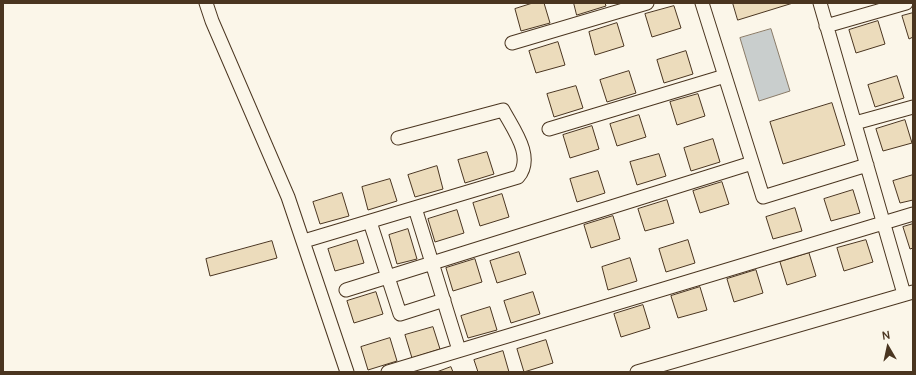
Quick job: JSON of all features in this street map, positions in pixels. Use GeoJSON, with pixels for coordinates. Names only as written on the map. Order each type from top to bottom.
{"type":"FeatureCollection","features":[{"type":"Feature","properties":{"kind":"street"},"geometry":{"type":"LineString","coordinates":[[206,3],[288,197],[347,372]]}},
{"type":"Feature","properties":{"kind":"street"},"geometry":{"type":"LineString","coordinates":[[512,43],[646,3]]}},
{"type":"Feature","properties":{"kind":"street"},"geometry":{"type":"LineString","coordinates":[[702,3],[763,197],[867,165]]}},
{"type":"Feature","properties":{"kind":"street"},"geometry":{"type":"LineString","coordinates":[[637,372],[909,293],[883,223],[820,3]]}},
{"type":"Feature","properties":{"kind":"street"},"geometry":{"type":"LineString","coordinates":[[826,26],[906,3]]}},
{"type":"Feature","properties":{"kind":"street"},"geometry":{"type":"LineString","coordinates":[[549,128],[725,76]]}},
{"type":"Feature","properties":{"kind":"street"},"geometry":{"type":"LineString","coordinates":[[855,123],[913,107]]}},
{"type":"Feature","properties":{"kind":"street"},"geometry":{"type":"LineString","coordinates":[[304,241],[518,177],[523,171],[525,159],[519,139],[502,110],[398,138]]}},
{"type":"Feature","properties":{"kind":"street"},"geometry":{"type":"LineString","coordinates":[[346,290],[752,163]]}},
{"type":"Feature","properties":{"kind":"street"},"geometry":{"type":"LineString","coordinates":[[415,208],[459,350]]}},
{"type":"Feature","properties":{"kind":"street"},"geometry":{"type":"LineString","coordinates":[[388,372],[913,214]]}},
{"type":"Feature","properties":{"kind":"street"},"geometry":{"type":"LineString","coordinates":[[370,222],[400,314],[444,300]]}},
{"type":"Feature","properties":{"kind":"shaded area"},"geometry":{"type":"Polygon","coordinates":[[[771,29],[790,91],[759,101],[740,38],[771,29]]]}},
{"type":"Feature","properties":{"kind":"building"},"geometry":{"type":"Polygon","coordinates":[[[533,3],[544,3],[550,23],[521,31],[515,9],[533,3]]]}},
{"type":"Feature","properties":{"kind":"building"},"geometry":{"type":"Polygon","coordinates":[[[574,3],[605,3],[606,6],[577,15],[574,3]]]}},
{"type":"Feature","properties":{"kind":"building"},"geometry":{"type":"Polygon","coordinates":[[[733,3],[793,3],[738,20],[733,3]]]}},
{"type":"Feature","properties":{"kind":"building"},"geometry":{"type":"Polygon","coordinates":[[[674,6],[681,28],[652,37],[645,14],[674,6]]]}},
{"type":"Feature","properties":{"kind":"building"},"geometry":{"type":"Polygon","coordinates":[[[913,13],[913,37],[909,39],[902,16],[913,13]]]}},
{"type":"Feature","properties":{"kind":"building"},"geometry":{"type":"Polygon","coordinates":[[[878,21],[885,44],[856,53],[849,30],[878,21]]]}},
{"type":"Feature","properties":{"kind":"building"},"geometry":{"type":"Polygon","coordinates":[[[617,23],[624,46],[595,55],[589,32],[617,23]]]}},
{"type":"Feature","properties":{"kind":"building"},"geometry":{"type":"Polygon","coordinates":[[[558,42],[565,65],[536,73],[529,51],[558,42]]]}},
{"type":"Feature","properties":{"kind":"building"},"geometry":{"type":"Polygon","coordinates":[[[686,51],[693,74],[664,83],[657,60],[686,51]]]}},
{"type":"Feature","properties":{"kind":"building"},"geometry":{"type":"Polygon","coordinates":[[[629,71],[636,93],[607,102],[600,80],[629,71]]]}},
{"type":"Feature","properties":{"kind":"building"},"geometry":{"type":"Polygon","coordinates":[[[897,76],[904,98],[875,107],[868,85],[897,76]]]}},
{"type":"Feature","properties":{"kind":"building"},"geometry":{"type":"Polygon","coordinates":[[[576,86],[583,108],[554,117],[547,94],[576,86]]]}},
{"type":"Feature","properties":{"kind":"building"},"geometry":{"type":"Polygon","coordinates":[[[698,94],[705,116],[677,125],[670,102],[698,94]]]}},
{"type":"Feature","properties":{"kind":"building"},"geometry":{"type":"Polygon","coordinates":[[[832,103],[845,145],[783,164],[770,122],[832,103]]]}},
{"type":"Feature","properties":{"kind":"building"},"geometry":{"type":"Polygon","coordinates":[[[639,115],[646,137],[617,146],[610,124],[639,115]]]}},
{"type":"Feature","properties":{"kind":"building"},"geometry":{"type":"Polygon","coordinates":[[[905,120],[912,143],[883,151],[876,129],[905,120]]]}},
{"type":"Feature","properties":{"kind":"building"},"geometry":{"type":"Polygon","coordinates":[[[592,126],[599,149],[570,158],[563,135],[592,126]]]}},
{"type":"Feature","properties":{"kind":"building"},"geometry":{"type":"Polygon","coordinates":[[[713,139],[720,162],[691,171],[684,148],[713,139]]]}},
{"type":"Feature","properties":{"kind":"building"},"geometry":{"type":"Polygon","coordinates":[[[487,152],[494,174],[465,183],[458,160],[487,152]]]}},
{"type":"Feature","properties":{"kind":"building"},"geometry":{"type":"Polygon","coordinates":[[[659,154],[666,176],[637,185],[630,162],[659,154]]]}},
{"type":"Feature","properties":{"kind":"building"},"geometry":{"type":"Polygon","coordinates":[[[437,166],[443,189],[415,197],[408,175],[437,166]]]}},
{"type":"Feature","properties":{"kind":"building"},"geometry":{"type":"Polygon","coordinates":[[[598,171],[605,193],[577,202],[570,179],[598,171]]]}},
{"type":"Feature","properties":{"kind":"building"},"geometry":{"type":"Polygon","coordinates":[[[913,175],[913,200],[900,203],[893,181],[913,175]]]}},
{"type":"Feature","properties":{"kind":"building"},"geometry":{"type":"Polygon","coordinates":[[[390,179],[397,201],[368,210],[362,187],[390,179]]]}},
{"type":"Feature","properties":{"kind":"building"},"geometry":{"type":"Polygon","coordinates":[[[722,182],[729,204],[700,213],[693,191],[722,182]]]}},
{"type":"Feature","properties":{"kind":"building"},"geometry":{"type":"Polygon","coordinates":[[[853,190],[860,213],[831,221],[824,199],[853,190]]]}},
{"type":"Feature","properties":{"kind":"building"},"geometry":{"type":"Polygon","coordinates":[[[342,193],[349,216],[320,224],[313,202],[342,193]]]}},
{"type":"Feature","properties":{"kind":"building"},"geometry":{"type":"Polygon","coordinates":[[[502,194],[509,217],[480,226],[473,203],[502,194]]]}},
{"type":"Feature","properties":{"kind":"building"},"geometry":{"type":"Polygon","coordinates":[[[667,200],[674,223],[645,231],[638,209],[667,200]]]}},
{"type":"Feature","properties":{"kind":"building"},"geometry":{"type":"Polygon","coordinates":[[[795,208],[802,231],[773,239],[766,217],[795,208]]]}},
{"type":"Feature","properties":{"kind":"building"},"geometry":{"type":"Polygon","coordinates":[[[457,210],[464,233],[435,242],[428,219],[457,210]]]}},
{"type":"Feature","properties":{"kind":"building"},"geometry":{"type":"Polygon","coordinates":[[[613,216],[620,239],[591,248],[584,225],[613,216]]]}},
{"type":"Feature","properties":{"kind":"building"},"geometry":{"type":"Polygon","coordinates":[[[913,224],[913,248],[910,249],[903,227],[913,224]]]}},
{"type":"Feature","properties":{"kind":"building"},"geometry":{"type":"Polygon","coordinates":[[[408,229],[417,259],[397,264],[389,235],[408,229]]]}},
{"type":"Feature","properties":{"kind":"building"},"geometry":{"type":"Polygon","coordinates":[[[357,240],[364,263],[335,271],[328,249],[357,240]]]}},
{"type":"Feature","properties":{"kind":"building"},"geometry":{"type":"Polygon","coordinates":[[[688,240],[695,263],[666,272],[659,249],[688,240]]]}},
{"type":"Feature","properties":{"kind":"building"},"geometry":{"type":"Polygon","coordinates":[[[866,240],[873,262],[844,271],[837,248],[866,240]]]}},
{"type":"Feature","properties":{"kind":"building"},"geometry":{"type":"Polygon","coordinates":[[[272,241],[277,258],[210,276],[206,259],[272,241]]]}},
{"type":"Feature","properties":{"kind":"building"},"geometry":{"type":"Polygon","coordinates":[[[519,252],[526,274],[497,283],[490,261],[519,252]]]}},
{"type":"Feature","properties":{"kind":"building"},"geometry":{"type":"Polygon","coordinates":[[[809,253],[816,276],[787,285],[780,262],[809,253]]]}},
{"type":"Feature","properties":{"kind":"building"},"geometry":{"type":"Polygon","coordinates":[[[630,258],[637,281],[608,290],[602,267],[630,258]]]}},
{"type":"Feature","properties":{"kind":"building"},"geometry":{"type":"Polygon","coordinates":[[[475,259],[482,282],[453,291],[446,268],[475,259]]]}},
{"type":"Feature","properties":{"kind":"building"},"geometry":{"type":"Polygon","coordinates":[[[756,270],[763,293],[734,302],[727,279],[756,270]]]}},
{"type":"Feature","properties":{"kind":"building"},"geometry":{"type":"Polygon","coordinates":[[[700,287],[707,310],[678,318],[671,296],[700,287]]]}},
{"type":"Feature","properties":{"kind":"building"},"geometry":{"type":"Polygon","coordinates":[[[376,292],[383,314],[354,323],[347,301],[376,292]]]}},
{"type":"Feature","properties":{"kind":"building"},"geometry":{"type":"Polygon","coordinates":[[[533,292],[540,314],[511,323],[504,301],[533,292]]]}},
{"type":"Feature","properties":{"kind":"building"},"geometry":{"type":"Polygon","coordinates":[[[643,305],[650,328],[621,337],[614,314],[643,305]]]}},
{"type":"Feature","properties":{"kind":"building"},"geometry":{"type":"Polygon","coordinates":[[[490,307],[497,330],[468,338],[461,316],[490,307]]]}},
{"type":"Feature","properties":{"kind":"building"},"geometry":{"type":"Polygon","coordinates":[[[433,327],[440,349],[412,358],[405,335],[433,327]]]}},
{"type":"Feature","properties":{"kind":"building"},"geometry":{"type":"Polygon","coordinates":[[[390,338],[397,361],[368,370],[361,347],[390,338]]]}},
{"type":"Feature","properties":{"kind":"building"},"geometry":{"type":"Polygon","coordinates":[[[546,340],[553,363],[524,372],[517,349],[546,340]]]}},
{"type":"Feature","properties":{"kind":"building"},"geometry":{"type":"Polygon","coordinates":[[[503,351],[509,372],[478,372],[474,360],[503,351]]]}},
{"type":"Feature","properties":{"kind":"building"},"geometry":{"type":"Polygon","coordinates":[[[451,367],[453,372],[437,372],[451,367]]]}}]}
